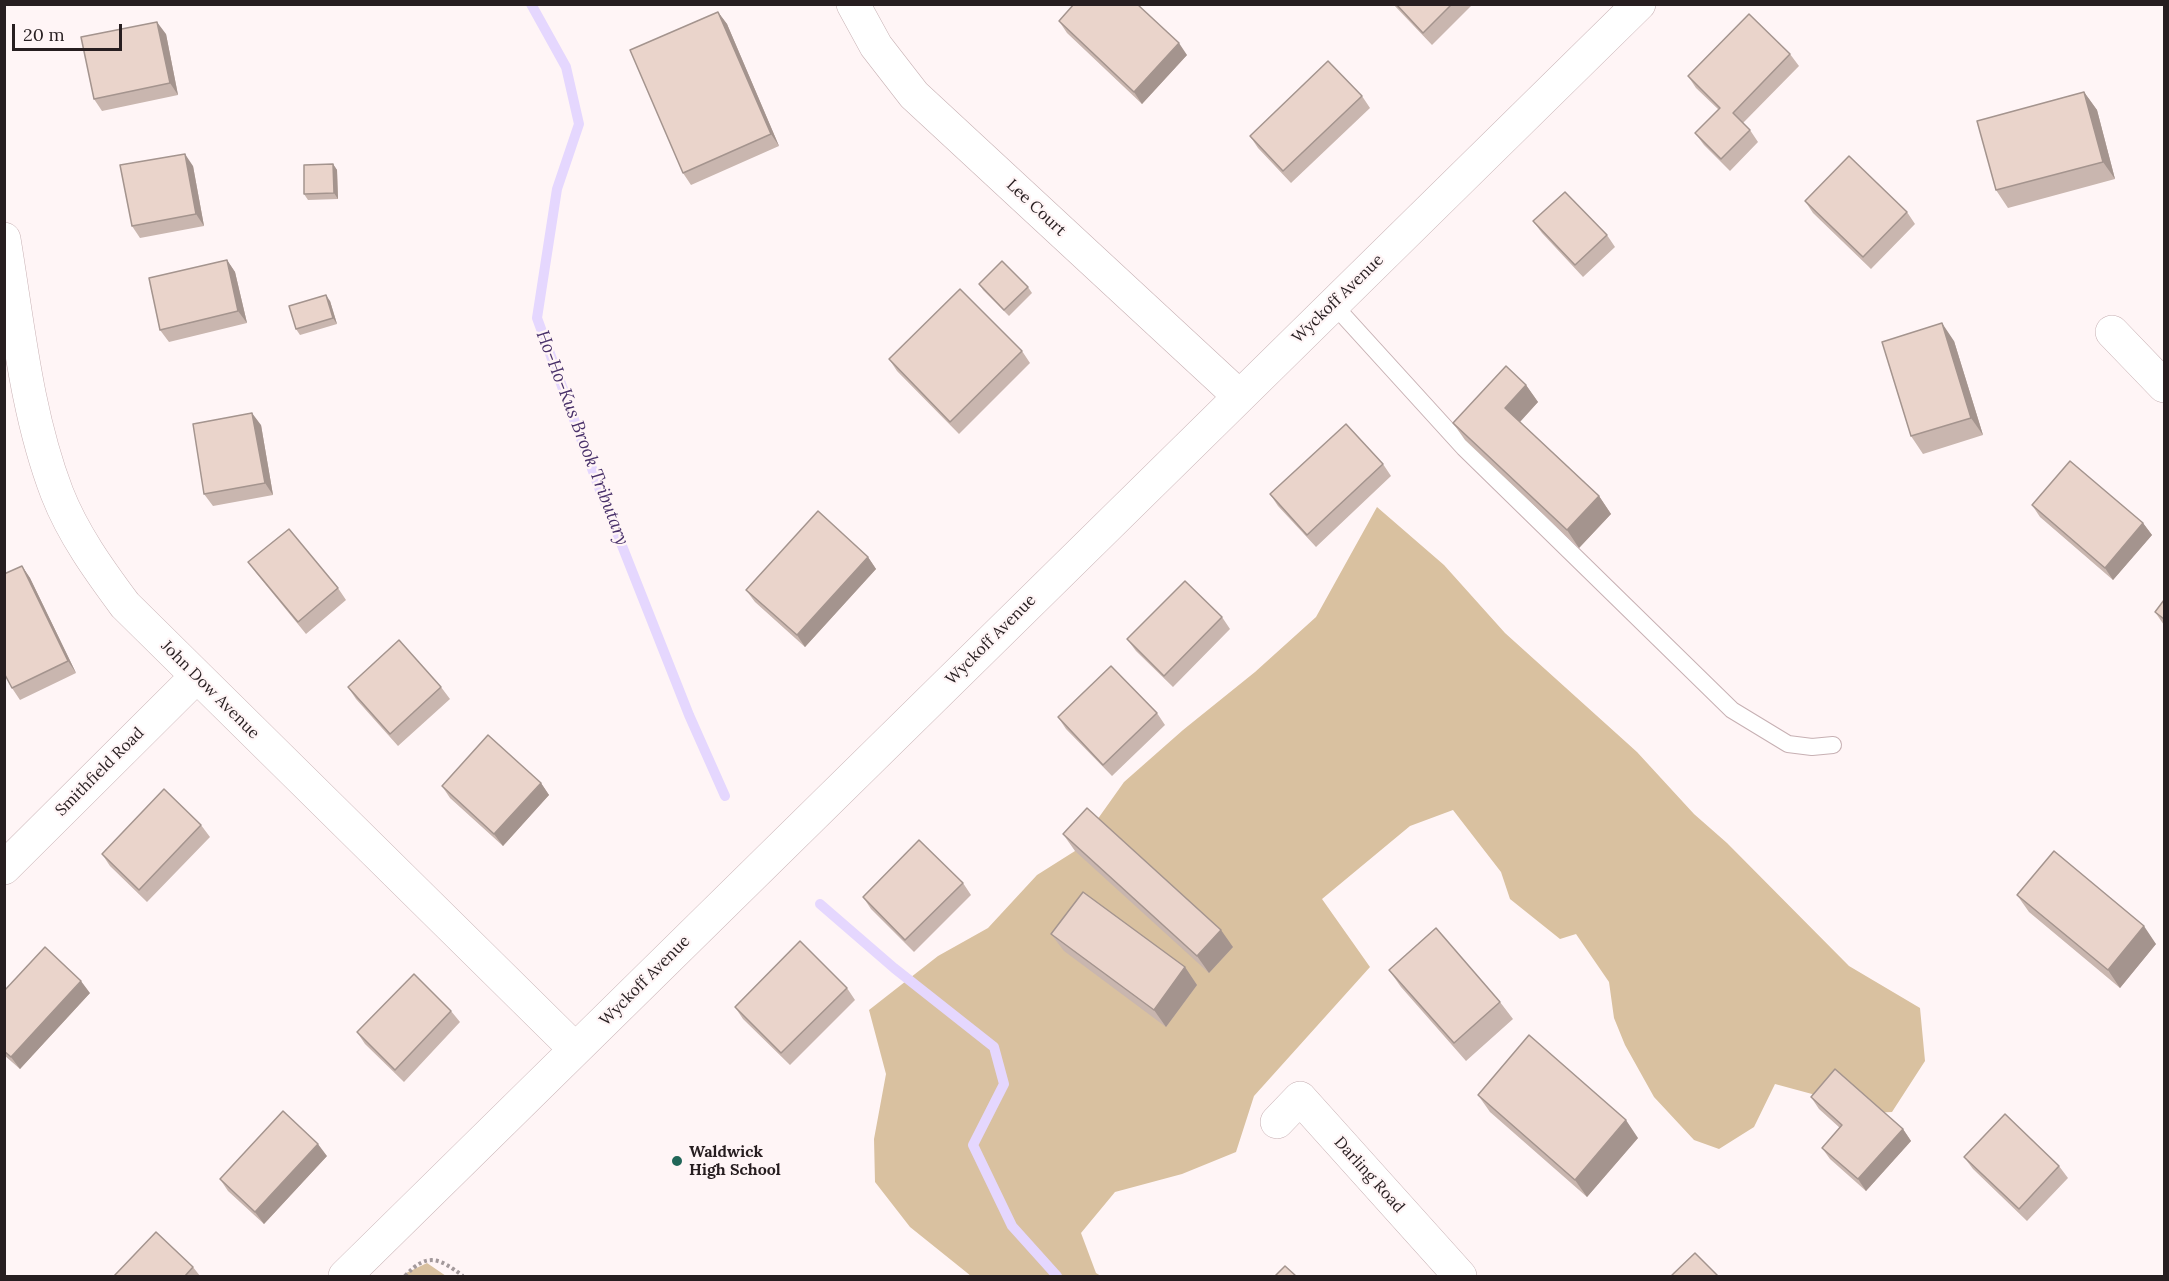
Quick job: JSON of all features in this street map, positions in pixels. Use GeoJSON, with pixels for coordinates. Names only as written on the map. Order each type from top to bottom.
{"type":"FeatureCollection","features":[{"type":"Feature","properties":{"kind":"street","name":"Lee Court"},"geometry":{"type":"LineString","coordinates":[[853,4],[876,46],[914,95],[1239,396]]}},
{"type":"Feature","properties":{"kind":"street","name":"Wyckoff Avenue"},"geometry":{"type":"LineString","coordinates":[[345,1276],[1639,4]]}},
{"type":"Feature","properties":{"kind":"street","name":"John Dow Avenue"},"geometry":{"type":"LineString","coordinates":[[4,239],[39,440],[58,495],[87,552],[125,605],[575,1049]]}},
{"type":"Feature","properties":{"kind":"street"},"geometry":{"type":"LineString","coordinates":[[2112,332],[2164,386]]}},
{"type":"Feature","properties":{"kind":"street","name":"Smithfield Road"},"geometry":{"type":"LineString","coordinates":[[4,868],[196,677]]}},
{"type":"Feature","properties":{"kind":"street","name":"Darling Road"},"geometry":{"type":"LineString","coordinates":[[1277,1122],[1300,1098],[1460,1276]]}},
{"type":"Feature","properties":{"kind":"lane"},"geometry":{"type":"LineString","coordinates":[[1333,304],[1464,448],[1732,710],[1788,744],[1812,747],[1833,745]]}},
{"type":"Feature","properties":{"kind":"path"},"geometry":{"type":"LineString","coordinates":[[405,1276],[427,1260],[441,1260],[464,1276]]}},
{"type":"Feature","properties":{"kind":"shaded area"},"geometry":{"type":"Polygon","coordinates":[[[1377,507],[1444,565],[1505,633],[1637,752],[1694,814],[1727,843],[1849,966],[1920,1008],[1925,1061],[1892,1112],[1852,1114],[1812,1094],[1775,1084],[1754,1127],[1719,1149],[1694,1140],[1654,1097],[1625,1045],[1614,1018],[1609,982],[1576,934],[1560,939],[1510,899],[1501,872],[1453,810],[1410,826],[1322,899],[1370,967],[1254,1096],[1236,1152],[1182,1174],[1115,1192],[1081,1233],[1096,1273],[1101,1276],[971,1276],[910,1227],[875,1182],[874,1139],[886,1074],[869,1010],[938,956],[988,928],[1037,875],[1075,851],[1124,782],[1183,730],[1255,672],[1316,617],[1377,507]]]}},
{"type":"Feature","properties":{"kind":"shaded area"},"geometry":{"type":"Polygon","coordinates":[[[427,1263],[446,1276],[402,1276],[406,1273],[427,1263]]]}},
{"type":"Feature","properties":{"kind":"building"},"geometry":{"type":"Polygon","coordinates":[[[1074,4],[1137,4],[1179,43],[1134,92],[1059,21],[1074,4]]]}},
{"type":"Feature","properties":{"kind":"building"},"geometry":{"type":"Polygon","coordinates":[[[1396,4],[1452,4],[1423,33],[1396,4]]]}},
{"type":"Feature","properties":{"kind":"building"},"geometry":{"type":"Polygon","coordinates":[[[718,12],[771,134],[683,173],[630,50],[718,12]]]}},
{"type":"Feature","properties":{"kind":"building"},"geometry":{"type":"Polygon","coordinates":[[[1749,14],[1790,54],[1733,113],[1750,130],[1721,159],[1695,133],[1720,108],[1688,76],[1749,14]]]}},
{"type":"Feature","properties":{"kind":"building"},"geometry":{"type":"Polygon","coordinates":[[[157,22],[170,83],[94,99],[81,37],[157,22]]]}},
{"type":"Feature","properties":{"kind":"building"},"geometry":{"type":"Polygon","coordinates":[[[1328,61],[1362,96],[1283,171],[1250,136],[1328,61]]]}},
{"type":"Feature","properties":{"kind":"building"},"geometry":{"type":"Polygon","coordinates":[[[2084,92],[2103,162],[1996,190],[1977,121],[2084,92]]]}},
{"type":"Feature","properties":{"kind":"building"},"geometry":{"type":"Polygon","coordinates":[[[185,154],[196,214],[132,226],[120,165],[185,154]]]}},
{"type":"Feature","properties":{"kind":"building"},"geometry":{"type":"Polygon","coordinates":[[[1849,156],[1907,212],[1863,257],[1805,201],[1849,156]]]}},
{"type":"Feature","properties":{"kind":"building"},"geometry":{"type":"Polygon","coordinates":[[[333,164],[334,193],[304,194],[304,165],[333,164]]]}},
{"type":"Feature","properties":{"kind":"building"},"geometry":{"type":"Polygon","coordinates":[[[1565,192],[1607,235],[1575,265],[1533,221],[1565,192]]]}},
{"type":"Feature","properties":{"kind":"building"},"geometry":{"type":"Polygon","coordinates":[[[227,260],[238,311],[160,330],[149,278],[227,260]]]}},
{"type":"Feature","properties":{"kind":"building"},"geometry":{"type":"Polygon","coordinates":[[[1002,261],[1028,287],[1004,310],[979,284],[1002,261]]]}},
{"type":"Feature","properties":{"kind":"building"},"geometry":{"type":"Polygon","coordinates":[[[960,289],[1022,351],[950,422],[889,359],[960,289]]]}},
{"type":"Feature","properties":{"kind":"building"},"geometry":{"type":"Polygon","coordinates":[[[326,295],[333,318],[296,329],[289,306],[326,295]]]}},
{"type":"Feature","properties":{"kind":"building"},"geometry":{"type":"Polygon","coordinates":[[[1942,323],[1971,418],[1911,436],[1882,342],[1942,323]]]}},
{"type":"Feature","properties":{"kind":"building"},"geometry":{"type":"Polygon","coordinates":[[[1506,366],[1526,385],[1505,408],[1599,496],[1567,530],[1453,423],[1506,366]]]}},
{"type":"Feature","properties":{"kind":"building"},"geometry":{"type":"Polygon","coordinates":[[[252,413],[265,483],[204,494],[193,424],[252,413]]]}},
{"type":"Feature","properties":{"kind":"building"},"geometry":{"type":"Polygon","coordinates":[[[1346,424],[1383,464],[1307,535],[1270,494],[1346,424]]]}},
{"type":"Feature","properties":{"kind":"building"},"geometry":{"type":"Polygon","coordinates":[[[2070,461],[2143,523],[2105,568],[2032,505],[2070,461]]]}},
{"type":"Feature","properties":{"kind":"building"},"geometry":{"type":"Polygon","coordinates":[[[818,511],[868,557],[797,635],[746,590],[818,511]]]}},
{"type":"Feature","properties":{"kind":"building"},"geometry":{"type":"Polygon","coordinates":[[[289,529],[338,588],[298,622],[248,562],[289,529]]]}},
{"type":"Feature","properties":{"kind":"building"},"geometry":{"type":"Polygon","coordinates":[[[22,566],[68,661],[12,688],[4,673],[4,574],[22,566]]]}},
{"type":"Feature","properties":{"kind":"building"},"geometry":{"type":"Polygon","coordinates":[[[1185,581],[1222,617],[1164,676],[1127,639],[1185,581]]]}},
{"type":"Feature","properties":{"kind":"building"},"geometry":{"type":"Polygon","coordinates":[[[2164,600],[2164,619],[2155,612],[2164,600]]]}},
{"type":"Feature","properties":{"kind":"building"},"geometry":{"type":"Polygon","coordinates":[[[399,640],[441,687],[390,734],[348,687],[399,640]]]}},
{"type":"Feature","properties":{"kind":"building"},"geometry":{"type":"Polygon","coordinates":[[[1111,666],[1157,713],[1103,765],[1058,717],[1111,666]]]}},
{"type":"Feature","properties":{"kind":"building"},"geometry":{"type":"Polygon","coordinates":[[[488,735],[541,783],[494,834],[442,786],[488,735]]]}},
{"type":"Feature","properties":{"kind":"building"},"geometry":{"type":"Polygon","coordinates":[[[164,789],[201,825],[139,890],[102,854],[164,789]]]}},
{"type":"Feature","properties":{"kind":"building"},"geometry":{"type":"Polygon","coordinates":[[[1087,808],[1221,930],[1197,956],[1063,834],[1087,808]]]}},
{"type":"Feature","properties":{"kind":"building"},"geometry":{"type":"Polygon","coordinates":[[[919,840],[963,883],[905,940],[863,897],[919,840]]]}},
{"type":"Feature","properties":{"kind":"building"},"geometry":{"type":"Polygon","coordinates":[[[2054,851],[2144,926],[2108,970],[2017,895],[2054,851]]]}},
{"type":"Feature","properties":{"kind":"building"},"geometry":{"type":"Polygon","coordinates":[[[1083,892],[1185,967],[1154,1010],[1051,934],[1083,892]]]}},
{"type":"Feature","properties":{"kind":"building"},"geometry":{"type":"Polygon","coordinates":[[[1436,928],[1500,1002],[1454,1043],[1389,970],[1436,928]]]}},
{"type":"Feature","properties":{"kind":"building"},"geometry":{"type":"Polygon","coordinates":[[[800,941],[847,988],[781,1053],[735,1007],[800,941]]]}},
{"type":"Feature","properties":{"kind":"building"},"geometry":{"type":"Polygon","coordinates":[[[45,947],[81,981],[11,1057],[4,1051],[4,991],[45,947]]]}},
{"type":"Feature","properties":{"kind":"building"},"geometry":{"type":"Polygon","coordinates":[[[414,974],[451,1011],[395,1070],[357,1032],[414,974]]]}},
{"type":"Feature","properties":{"kind":"building"},"geometry":{"type":"Polygon","coordinates":[[[1529,1035],[1626,1120],[1575,1180],[1478,1095],[1529,1035]]]}},
{"type":"Feature","properties":{"kind":"building"},"geometry":{"type":"Polygon","coordinates":[[[1835,1069],[1903,1129],[1858,1179],[1822,1148],[1842,1125],[1811,1097],[1835,1069]]]}},
{"type":"Feature","properties":{"kind":"building"},"geometry":{"type":"Polygon","coordinates":[[[283,1111],[318,1144],[255,1212],[220,1179],[283,1111]]]}},
{"type":"Feature","properties":{"kind":"building"},"geometry":{"type":"Polygon","coordinates":[[[2005,1114],[2059,1166],[2019,1209],[1964,1157],[2005,1114]]]}},
{"type":"Feature","properties":{"kind":"building"},"geometry":{"type":"Polygon","coordinates":[[[156,1232],[193,1267],[185,1276],[114,1276],[156,1232]]]}},
{"type":"Feature","properties":{"kind":"building"},"geometry":{"type":"Polygon","coordinates":[[[1695,1253],[1718,1276],[1671,1276],[1695,1253]]]}},
{"type":"Feature","properties":{"kind":"building"},"geometry":{"type":"Polygon","coordinates":[[[1285,1266],[1296,1276],[1275,1276],[1285,1266]]]}},
{"type":"Feature","properties":{"kind":"waterway","name":"Ho-Ho-Kus Brook Tributary"},"geometry":{"type":"LineString","coordinates":[[531,4],[566,67],[579,124],[557,189],[537,318],[598,485],[689,715],[725,796]]}},
{"type":"Feature","properties":{"kind":"waterway","name":"Ho-Ho-Kus Brook Tributary"},"geometry":{"type":"LineString","coordinates":[[820,904],[894,968],[994,1047],[1004,1084],[973,1145],[1012,1226],[1057,1276]]}},
{"type":"Feature","properties":{"kind":"place","name":"Waldwick High School"},"geometry":{"type":"Point","coordinates":[677,1161]}}]}
